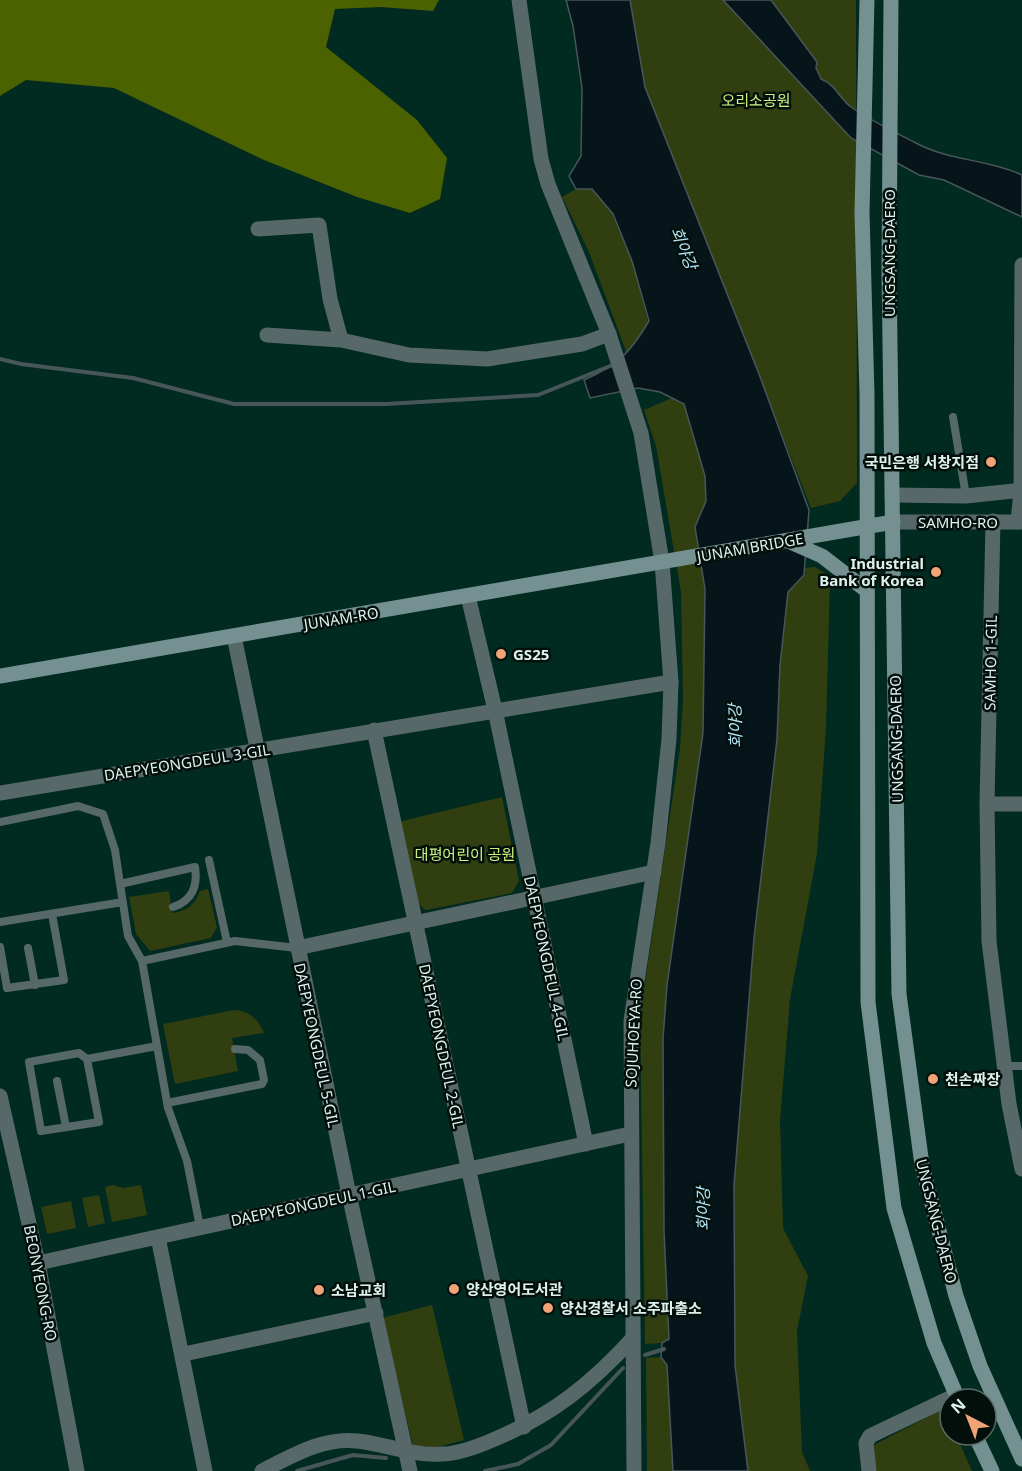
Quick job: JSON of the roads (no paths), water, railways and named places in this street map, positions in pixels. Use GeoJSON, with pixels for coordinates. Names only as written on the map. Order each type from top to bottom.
{"type":"FeatureCollection","features":[{"type":"Feature","properties":{"kind":"main road","name":"UNGSANG-DAERO"},"geometry":{"type":"LineString","coordinates":[[867,0],[862,213],[867,527],[867,1002],[894,1208],[934,1343],[953,1387]]}},
{"type":"Feature","properties":{"kind":"main road","name":"UNGSANG-DAERO"},"geometry":{"type":"LineString","coordinates":[[891,0],[892,495],[899,994],[910,1091],[922,1166],[956,1296],[980,1366],[1022,1459]]}},
{"type":"Feature","properties":{"kind":"main road","name":"JUNAM BRIDGE"},"geometry":{"type":"LineString","coordinates":[[681,559],[790,542],[893,522]]}},
{"type":"Feature","properties":{"kind":"main road"},"geometry":{"type":"LineString","coordinates":[[790,542],[822,556],[866,590]]}},
{"type":"Feature","properties":{"kind":"main road","name":"JUNAM-RO"},"geometry":{"type":"LineString","coordinates":[[0,676],[681,559]]}},
{"type":"Feature","properties":{"kind":"main road"},"geometry":{"type":"LineString","coordinates":[[981,1447],[992,1471]]}},
{"type":"Feature","properties":{"kind":"street","name":"SOJUHOEYA-RO"},"geometry":{"type":"LineString","coordinates":[[519,0],[540,159],[609,337],[635,414],[646,452],[662,562],[671,682],[669,739],[654,872],[631,1021],[634,1471]]}},
{"type":"Feature","properties":{"kind":"street"},"geometry":{"type":"LineString","coordinates":[[258,229],[319,225],[330,299],[341,340]]}},
{"type":"Feature","properties":{"kind":"street"},"geometry":{"type":"LineString","coordinates":[[1020,522],[1022,265]]}},
{"type":"Feature","properties":{"kind":"street"},"geometry":{"type":"LineString","coordinates":[[267,335],[341,340],[409,355],[487,359],[582,344],[609,337]]}},
{"type":"Feature","properties":{"kind":"street"},"geometry":{"type":"LineString","coordinates":[[892,495],[966,496],[1021,491]]}},
{"type":"Feature","properties":{"kind":"street","name":"SAMHO 1-GIL"},"geometry":{"type":"LineString","coordinates":[[993,521],[987,804],[989,941],[1005,1066],[1022,1169]]}},
{"type":"Feature","properties":{"kind":"street","name":"SAMHO-RO"},"geometry":{"type":"LineString","coordinates":[[893,522],[1020,522]]}},
{"type":"Feature","properties":{"kind":"street","name":"DAEPYEONGDEUL 4-GIL"},"geometry":{"type":"LineString","coordinates":[[468,596],[495,710],[586,1144]]}},
{"type":"Feature","properties":{"kind":"street","name":"DAEPYEONGDEUL 5-GIL"},"geometry":{"type":"LineString","coordinates":[[234,636],[297,948],[410,1471]]}},
{"type":"Feature","properties":{"kind":"street","name":"DAEPYEONGDEUL 3-GIL"},"geometry":{"type":"LineString","coordinates":[[0,793],[671,682]]}},
{"type":"Feature","properties":{"kind":"street"},"geometry":{"type":"LineString","coordinates":[[374,730],[417,922]]}},
{"type":"Feature","properties":{"kind":"street"},"geometry":{"type":"LineString","coordinates":[[987,804],[1022,804]]}},
{"type":"Feature","properties":{"kind":"street"},"geometry":{"type":"LineString","coordinates":[[297,948],[654,872]]}},
{"type":"Feature","properties":{"kind":"street","name":"DAEPYEONGDEUL 2-GIL"},"geometry":{"type":"LineString","coordinates":[[417,922],[468,1170]]}},
{"type":"Feature","properties":{"kind":"street","name":"BEONYEONG-RO"},"geometry":{"type":"LineString","coordinates":[[0,1095],[38,1263],[77,1471]]}},
{"type":"Feature","properties":{"kind":"street","name":"DAEPYEONGDEUL 1-GIL"},"geometry":{"type":"LineString","coordinates":[[38,1263],[630,1134]]}},
{"type":"Feature","properties":{"kind":"street"},"geometry":{"type":"LineString","coordinates":[[468,1170],[524,1427]]}},
{"type":"Feature","properties":{"kind":"street"},"geometry":{"type":"LineString","coordinates":[[158,1237],[184,1354],[205,1471]]}},
{"type":"Feature","properties":{"kind":"street"},"geometry":{"type":"LineString","coordinates":[[184,1354],[376,1313]]}},
{"type":"Feature","properties":{"kind":"street"},"geometry":{"type":"LineString","coordinates":[[262,1471],[327,1442],[356,1440],[406,1453],[444,1455],[478,1446],[524,1427],[568,1400],[633,1338]]}},
{"type":"Feature","properties":{"kind":"street"},"geometry":{"type":"LineString","coordinates":[[869,1471],[866,1443],[870,1436],[938,1406]]}},
{"type":"Feature","properties":{"kind":"lane"},"geometry":{"type":"LineString","coordinates":[[953,417],[966,496]]}},
{"type":"Feature","properties":{"kind":"lane"},"geometry":{"type":"LineString","coordinates":[[0,822],[78,806],[103,814],[115,850],[128,936],[142,961],[167,1103],[187,1161],[200,1227]]}},
{"type":"Feature","properties":{"kind":"lane"},"geometry":{"type":"LineString","coordinates":[[209,860],[227,942]]}},
{"type":"Feature","properties":{"kind":"lane"},"geometry":{"type":"LineString","coordinates":[[120,884],[195,867],[195,889],[182,904],[173,907]]}},
{"type":"Feature","properties":{"kind":"lane"},"geometry":{"type":"LineString","coordinates":[[0,922],[123,902]]}},
{"type":"Feature","properties":{"kind":"lane"},"geometry":{"type":"LineString","coordinates":[[0,947],[7,988],[64,980],[52,914]]}},
{"type":"Feature","properties":{"kind":"lane"},"geometry":{"type":"LineString","coordinates":[[142,961],[235,941],[297,948]]}},
{"type":"Feature","properties":{"kind":"lane"},"geometry":{"type":"LineString","coordinates":[[28,948],[35,984]]}},
{"type":"Feature","properties":{"kind":"lane"},"geometry":{"type":"LineString","coordinates":[[87,1059],[157,1046]]}},
{"type":"Feature","properties":{"kind":"lane"},"geometry":{"type":"LineString","coordinates":[[167,1103],[262,1084],[264,1080],[261,1060],[249,1050],[235,1049]]}},
{"type":"Feature","properties":{"kind":"lane"},"geometry":{"type":"LineString","coordinates":[[79,1053],[87,1059],[99,1122],[41,1131],[28,1062],[79,1053]]}},
{"type":"Feature","properties":{"kind":"lane"},"geometry":{"type":"LineString","coordinates":[[1005,1066],[1022,1066]]}},
{"type":"Feature","properties":{"kind":"lane"},"geometry":{"type":"LineString","coordinates":[[57,1081],[66,1127]]}},
{"type":"Feature","properties":{"kind":"water","name":"회야강"},"geometry":{"type":"Polygon","coordinates":[[[566,0],[630,0],[645,87],[759,374],[809,510],[804,575],[788,592],[780,665],[777,739],[754,938],[734,1185],[735,1365],[748,1471],[673,1471],[667,1365],[661,1357],[662,1343],[669,1339],[664,1231],[663,1039],[667,985],[703,733],[705,589],[695,527],[706,501],[705,476],[684,404],[660,392],[638,388],[590,398],[584,380],[606,369],[622,357],[636,342],[649,321],[632,261],[613,214],[592,189],[576,189],[569,176],[581,156],[582,88],[573,26],[566,0]]]}},
{"type":"Feature","properties":{"kind":"water"},"geometry":{"type":"Polygon","coordinates":[[[723,0],[771,0],[817,62],[816,68],[821,79],[851,107],[867,117],[929,149],[1022,175],[1022,217],[944,180],[919,175],[851,138],[723,0]]]}},
{"type":"Feature","properties":{"kind":"waterway"},"geometry":{"type":"LineString","coordinates":[[0,359],[21,364],[133,378],[234,404],[386,404],[538,395],[615,364]]}},
{"type":"Feature","properties":{"kind":"waterway"},"geometry":{"type":"LineString","coordinates":[[645,1355],[664,1349]]}},
{"type":"Feature","properties":{"kind":"waterway"},"geometry":{"type":"LineString","coordinates":[[485,1471],[518,1464],[551,1445],[623,1368]]}},
{"type":"Feature","properties":{"kind":"waterway"},"geometry":{"type":"LineString","coordinates":[[297,1471],[353,1455],[386,1458]]}},
{"type":"Feature","properties":{"kind":"place","name":"국민은행 서창지점"},"geometry":{"type":"Point","coordinates":[991,462]}},
{"type":"Feature","properties":{"kind":"place","name":"Industrial Bank of Korea"},"geometry":{"type":"Point","coordinates":[936,572]}},
{"type":"Feature","properties":{"kind":"place","name":"GS25"},"geometry":{"type":"Point","coordinates":[501,654]}},
{"type":"Feature","properties":{"kind":"place","name":"천손짜장"},"geometry":{"type":"Point","coordinates":[933,1079]}},
{"type":"Feature","properties":{"kind":"place","name":"양산영어도서관"},"geometry":{"type":"Point","coordinates":[454,1289]}},
{"type":"Feature","properties":{"kind":"place","name":"소남교회"},"geometry":{"type":"Point","coordinates":[319,1290]}},
{"type":"Feature","properties":{"kind":"place","name":"양산경찰서 소주파출소"},"geometry":{"type":"Point","coordinates":[548,1308]}},
{"type":"Feature","properties":{"kind":"park label","name":"오리소공원"},"geometry":{"type":"Point","coordinates":[756,100]}},
{"type":"Feature","properties":{"kind":"park label","name":"대평어린이 공원"},"geometry":{"type":"Point","coordinates":[465,854]}}]}
